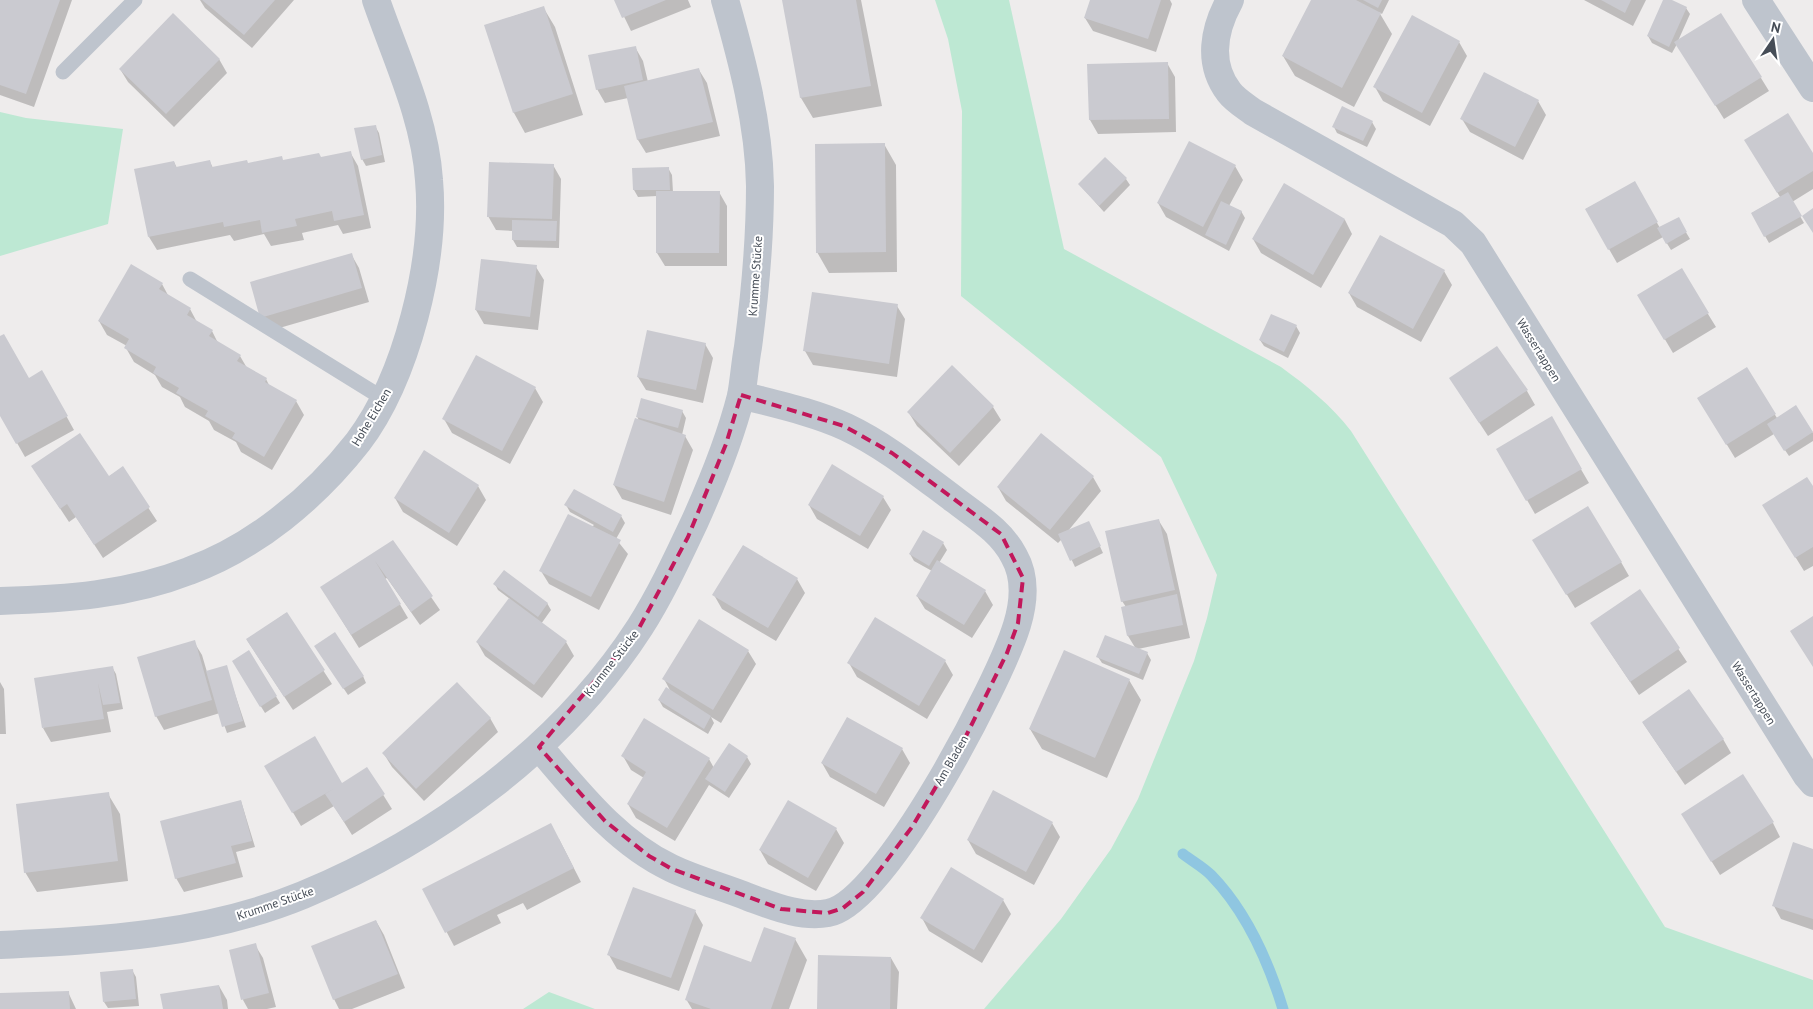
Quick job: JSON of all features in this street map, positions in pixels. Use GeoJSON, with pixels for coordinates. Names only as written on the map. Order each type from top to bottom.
{"type":"FeatureCollection","features":[{"type":"Feature","properties":{"kind":"street","name":"Hohe Eichen"},"geometry":{"type":"LineString","coordinates":[[0,601],[56,600],[102,594],[138,587],[190,571],[226,554],[280,520],[322,483],[359,441],[384,399],[406,345],[427,258],[431,214],[429,178],[424,144],[409,94],[376,0]]}},
{"type":"Feature","properties":{"kind":"street","name":"Krumme Stücke"},"geometry":{"type":"LineString","coordinates":[[0,945],[148,935],[209,924],[302,895],[390,854],[496,784],[539,747],[582,701],[612,664],[638,630],[661,592],[710,489],[741,395],[752,317],[760,184],[754,127],[741,54],[725,0]]}},
{"type":"Feature","properties":{"kind":"street","name":"Wassertappen"},"geometry":{"type":"LineString","coordinates":[[1230,0],[1222,14],[1215,42],[1215,67],[1229,93],[1253,112],[1453,224],[1473,243],[1806,776],[1813,783]]}},
{"type":"Feature","properties":{"kind":"street"},"geometry":{"type":"LineString","coordinates":[[1756,0],[1813,88]]}},
{"type":"Feature","properties":{"kind":"street","name":"Am Bladen"},"geometry":{"type":"LineString","coordinates":[[539,747],[604,821],[649,856],[672,869],[782,909],[804,914],[828,913],[843,908],[863,892],[912,827],[965,738],[1007,653],[1018,623],[1023,578],[1015,556],[1001,534],[892,453],[844,426],[741,395]]}},
{"type":"Feature","properties":{"kind":"lane"},"geometry":{"type":"LineString","coordinates":[[63,72],[136,0]]}},
{"type":"Feature","properties":{"kind":"lane"},"geometry":{"type":"LineString","coordinates":[[190,279],[384,399]]}},
{"type":"Feature","properties":{"kind":"highlighted area"},"geometry":{"type":"Polygon","coordinates":[[[741,395],[844,426],[892,453],[1001,534],[1023,578],[1018,623],[1007,653],[965,738],[912,827],[863,892],[843,908],[828,913],[781,909],[672,869],[649,856],[605,821],[539,747],[638,630],[688,537],[726,444],[741,395]]]}},
{"type":"Feature","properties":{"kind":"green space"},"geometry":{"type":"Polygon","coordinates":[[[935,0],[1009,0],[1064,249],[1281,367],[1327,404],[1351,431],[1665,927],[1813,980],[1813,1009],[984,1009],[1061,919],[1111,849],[1138,799],[1194,661],[1217,575],[1161,457],[961,296],[962,111],[948,39],[935,0]]]}},
{"type":"Feature","properties":{"kind":"green space"},"geometry":{"type":"Polygon","coordinates":[[[0,112],[26,118],[123,129],[108,224],[0,256],[0,112]]]}},
{"type":"Feature","properties":{"kind":"green space"},"geometry":{"type":"Polygon","coordinates":[[[549,992],[595,1009],[523,1009],[549,992]]]}},
{"type":"Feature","properties":{"kind":"building"},"geometry":{"type":"Polygon","coordinates":[[[0,0],[60,0],[26,94],[0,85],[0,0]]]}},
{"type":"Feature","properties":{"kind":"building"},"geometry":{"type":"Polygon","coordinates":[[[202,0],[275,0],[244,35],[202,0]]]}},
{"type":"Feature","properties":{"kind":"building"},"geometry":{"type":"Polygon","coordinates":[[[614,0],[666,0],[622,18],[614,0]]]}},
{"type":"Feature","properties":{"kind":"building"},"geometry":{"type":"Polygon","coordinates":[[[782,0],[856,0],[871,86],[800,98],[782,0]]]}},
{"type":"Feature","properties":{"kind":"building"},"geometry":{"type":"Polygon","coordinates":[[[1090,0],[1161,0],[1148,39],[1084,18],[1090,0]]]}},
{"type":"Feature","properties":{"kind":"building"},"geometry":{"type":"Polygon","coordinates":[[[1311,0],[1356,0],[1381,13],[1342,88],[1282,56],[1311,0]]]}},
{"type":"Feature","properties":{"kind":"building"},"geometry":{"type":"Polygon","coordinates":[[[1363,0],[1382,0],[1378,8],[1363,0]]]}},
{"type":"Feature","properties":{"kind":"building"},"geometry":{"type":"Polygon","coordinates":[[[1601,0],[1631,0],[1625,13],[1601,0]]]}},
{"type":"Feature","properties":{"kind":"building"},"geometry":{"type":"Polygon","coordinates":[[[1663,0],[1672,0],[1687,7],[1669,47],[1647,36],[1663,0]]]}},
{"type":"Feature","properties":{"kind":"building"},"geometry":{"type":"Polygon","coordinates":[[[544,6],[573,94],[513,113],[484,25],[544,6]]]}},
{"type":"Feature","properties":{"kind":"building"},"geometry":{"type":"Polygon","coordinates":[[[173,13],[220,59],[166,114],[119,69],[173,13]]]}},
{"type":"Feature","properties":{"kind":"building"},"geometry":{"type":"Polygon","coordinates":[[[1721,13],[1762,77],[1715,106],[1674,42],[1721,13]]]}},
{"type":"Feature","properties":{"kind":"building"},"geometry":{"type":"Polygon","coordinates":[[[1412,15],[1460,41],[1422,113],[1373,87],[1412,15]]]}},
{"type":"Feature","properties":{"kind":"building"},"geometry":{"type":"Polygon","coordinates":[[[636,46],[643,80],[596,90],[588,55],[636,46]]]}},
{"type":"Feature","properties":{"kind":"building"},"geometry":{"type":"Polygon","coordinates":[[[1168,62],[1169,119],[1089,120],[1087,64],[1168,62]]]}},
{"type":"Feature","properties":{"kind":"building"},"geometry":{"type":"Polygon","coordinates":[[[699,68],[713,122],[637,140],[624,86],[699,68]]]}},
{"type":"Feature","properties":{"kind":"building"},"geometry":{"type":"Polygon","coordinates":[[[1484,72],[1539,100],[1515,147],[1460,119],[1484,72]]]}},
{"type":"Feature","properties":{"kind":"building"},"geometry":{"type":"Polygon","coordinates":[[[1342,106],[1373,121],[1363,141],[1332,127],[1342,106]]]}},
{"type":"Feature","properties":{"kind":"building"},"geometry":{"type":"Polygon","coordinates":[[[1788,113],[1813,153],[1813,171],[1777,193],[1744,140],[1788,113]]]}},
{"type":"Feature","properties":{"kind":"building"},"geometry":{"type":"Polygon","coordinates":[[[376,125],[382,155],[361,160],[354,128],[376,125]]]}},
{"type":"Feature","properties":{"kind":"building"},"geometry":{"type":"Polygon","coordinates":[[[1189,141],[1236,165],[1203,227],[1157,203],[1189,141]]]}},
{"type":"Feature","properties":{"kind":"building"},"geometry":{"type":"Polygon","coordinates":[[[885,143],[886,252],[816,253],[815,144],[885,143]]]}},
{"type":"Feature","properties":{"kind":"building"},"geometry":{"type":"Polygon","coordinates":[[[351,151],[364,215],[334,221],[332,211],[295,219],[297,226],[262,233],[260,220],[224,227],[223,222],[148,237],[134,169],[174,161],[176,167],[210,160],[212,167],[247,160],[248,163],[282,156],[283,160],[319,153],[321,157],[351,151]]]}},
{"type":"Feature","properties":{"kind":"building"},"geometry":{"type":"Polygon","coordinates":[[[1105,157],[1127,178],[1099,206],[1078,184],[1105,157]]]}},
{"type":"Feature","properties":{"kind":"building"},"geometry":{"type":"Polygon","coordinates":[[[489,162],[554,164],[552,219],[487,217],[489,162]]]}},
{"type":"Feature","properties":{"kind":"building"},"geometry":{"type":"Polygon","coordinates":[[[669,167],[670,190],[633,190],[632,168],[669,167]]]}},
{"type":"Feature","properties":{"kind":"building"},"geometry":{"type":"Polygon","coordinates":[[[1635,181],[1658,222],[1608,250],[1585,209],[1635,181]]]}},
{"type":"Feature","properties":{"kind":"building"},"geometry":{"type":"Polygon","coordinates":[[[1284,183],[1345,219],[1313,275],[1252,239],[1284,183]]]}},
{"type":"Feature","properties":{"kind":"building"},"geometry":{"type":"Polygon","coordinates":[[[656,191],[720,191],[719,253],[656,253],[656,191]]]}},
{"type":"Feature","properties":{"kind":"building"},"geometry":{"type":"Polygon","coordinates":[[[1788,192],[1802,216],[1764,237],[1751,213],[1788,192]]]}},
{"type":"Feature","properties":{"kind":"building"},"geometry":{"type":"Polygon","coordinates":[[[1221,201],[1242,211],[1226,245],[1205,235],[1221,201]]]}},
{"type":"Feature","properties":{"kind":"building"},"geometry":{"type":"Polygon","coordinates":[[[1813,208],[1813,233],[1802,216],[1813,208]]]}},
{"type":"Feature","properties":{"kind":"building"},"geometry":{"type":"Polygon","coordinates":[[[1679,217],[1687,232],[1666,244],[1657,228],[1679,217]]]}},
{"type":"Feature","properties":{"kind":"building"},"geometry":{"type":"Polygon","coordinates":[[[512,220],[557,221],[556,241],[512,240],[512,220]]]}},
{"type":"Feature","properties":{"kind":"building"},"geometry":{"type":"Polygon","coordinates":[[[1380,235],[1445,270],[1413,329],[1348,293],[1380,235]]]}},
{"type":"Feature","properties":{"kind":"building"},"geometry":{"type":"Polygon","coordinates":[[[352,253],[362,288],[260,318],[250,282],[352,253]]]}},
{"type":"Feature","properties":{"kind":"building"},"geometry":{"type":"Polygon","coordinates":[[[481,259],[537,265],[530,317],[475,310],[481,259]]]}},
{"type":"Feature","properties":{"kind":"building"},"geometry":{"type":"Polygon","coordinates":[[[131,264],[163,283],[159,289],[191,308],[187,315],[213,330],[209,336],[241,355],[237,361],[267,378],[265,382],[297,400],[264,457],[232,438],[235,433],[205,416],[208,411],[176,393],[179,388],[153,373],[156,367],[124,348],[129,339],[98,321],[131,264]]]}},
{"type":"Feature","properties":{"kind":"building"},"geometry":{"type":"Polygon","coordinates":[[[1682,268],[1709,313],[1664,340],[1637,295],[1682,268]]]}},
{"type":"Feature","properties":{"kind":"building"},"geometry":{"type":"Polygon","coordinates":[[[812,292],[898,304],[889,364],[803,351],[812,292]]]}},
{"type":"Feature","properties":{"kind":"building"},"geometry":{"type":"Polygon","coordinates":[[[1271,314],[1297,325],[1284,352],[1259,340],[1271,314]]]}},
{"type":"Feature","properties":{"kind":"building"},"geometry":{"type":"Polygon","coordinates":[[[647,330],[706,343],[696,390],[637,377],[647,330]]]}},
{"type":"Feature","properties":{"kind":"building"},"geometry":{"type":"Polygon","coordinates":[[[4,334],[29,378],[42,370],[68,416],[16,444],[0,416],[0,336],[4,334]]]}},
{"type":"Feature","properties":{"kind":"building"},"geometry":{"type":"Polygon","coordinates":[[[1497,346],[1528,390],[1479,423],[1449,378],[1497,346]]]}},
{"type":"Feature","properties":{"kind":"building"},"geometry":{"type":"Polygon","coordinates":[[[476,355],[536,387],[502,451],[442,419],[476,355]]]}},
{"type":"Feature","properties":{"kind":"building"},"geometry":{"type":"Polygon","coordinates":[[[952,365],[994,406],[950,453],[907,412],[952,365]]]}},
{"type":"Feature","properties":{"kind":"building"},"geometry":{"type":"Polygon","coordinates":[[[1747,367],[1776,414],[1726,445],[1697,398],[1747,367]]]}},
{"type":"Feature","properties":{"kind":"building"},"geometry":{"type":"Polygon","coordinates":[[[641,398],[683,410],[678,428],[636,417],[641,398]]]}},
{"type":"Feature","properties":{"kind":"building"},"geometry":{"type":"Polygon","coordinates":[[[1796,405],[1813,432],[1784,451],[1767,424],[1796,405]]]}},
{"type":"Feature","properties":{"kind":"building"},"geometry":{"type":"Polygon","coordinates":[[[1552,416],[1582,469],[1526,501],[1496,449],[1552,416]]]}},
{"type":"Feature","properties":{"kind":"building"},"geometry":{"type":"Polygon","coordinates":[[[635,418],[686,435],[664,502],[613,485],[635,418]]]}},
{"type":"Feature","properties":{"kind":"building"},"geometry":{"type":"Polygon","coordinates":[[[80,433],[109,476],[123,466],[150,507],[94,545],[67,504],[60,509],[31,466],[80,433]]]}},
{"type":"Feature","properties":{"kind":"building"},"geometry":{"type":"Polygon","coordinates":[[[1041,433],[1094,476],[1050,530],[997,487],[1041,433]]]}},
{"type":"Feature","properties":{"kind":"building"},"geometry":{"type":"Polygon","coordinates":[[[424,450],[479,485],[449,533],[394,498],[424,450]]]}},
{"type":"Feature","properties":{"kind":"building"},"geometry":{"type":"Polygon","coordinates":[[[832,464],[884,496],[860,536],[808,505],[832,464]]]}},
{"type":"Feature","properties":{"kind":"building"},"geometry":{"type":"Polygon","coordinates":[[[1807,477],[1813,486],[1813,547],[1795,558],[1762,505],[1807,477]]]}},
{"type":"Feature","properties":{"kind":"building"},"geometry":{"type":"Polygon","coordinates":[[[574,489],[622,515],[613,532],[564,505],[574,489]]]}},
{"type":"Feature","properties":{"kind":"building"},"geometry":{"type":"Polygon","coordinates":[[[1588,506],[1622,562],[1566,595],[1532,540],[1588,506]]]}},
{"type":"Feature","properties":{"kind":"building"},"geometry":{"type":"Polygon","coordinates":[[[568,514],[621,540],[591,597],[539,571],[568,514]]]}},
{"type":"Feature","properties":{"kind":"building"},"geometry":{"type":"Polygon","coordinates":[[[1159,519],[1175,590],[1121,602],[1105,531],[1159,519]]]}},
{"type":"Feature","properties":{"kind":"building"},"geometry":{"type":"Polygon","coordinates":[[[1089,521],[1101,546],[1070,561],[1058,534],[1089,521]]]}},
{"type":"Feature","properties":{"kind":"building"},"geometry":{"type":"Polygon","coordinates":[[[923,530],[944,542],[929,566],[909,554],[923,530]]]}},
{"type":"Feature","properties":{"kind":"building"},"geometry":{"type":"Polygon","coordinates":[[[393,540],[433,596],[411,612],[375,561],[401,604],[351,635],[320,587],[393,540]]]}},
{"type":"Feature","properties":{"kind":"building"},"geometry":{"type":"Polygon","coordinates":[[[743,545],[798,578],[768,628],[712,595],[743,545]]]}},
{"type":"Feature","properties":{"kind":"building"},"geometry":{"type":"Polygon","coordinates":[[[937,560],[986,590],[964,625],[916,596],[937,560]]]}},
{"type":"Feature","properties":{"kind":"building"},"geometry":{"type":"Polygon","coordinates":[[[504,570],[548,603],[538,617],[493,584],[504,570]]]}},
{"type":"Feature","properties":{"kind":"building"},"geometry":{"type":"Polygon","coordinates":[[[1640,589],[1680,648],[1630,682],[1590,623],[1640,589]]]}},
{"type":"Feature","properties":{"kind":"building"},"geometry":{"type":"Polygon","coordinates":[[[1177,594],[1183,625],[1127,636],[1121,607],[1177,594]]]}},
{"type":"Feature","properties":{"kind":"building"},"geometry":{"type":"Polygon","coordinates":[[[509,598],[567,641],[534,685],[476,642],[509,598]]]}},
{"type":"Feature","properties":{"kind":"building"},"geometry":{"type":"Polygon","coordinates":[[[287,612],[325,670],[284,697],[246,639],[287,612]]]}},
{"type":"Feature","properties":{"kind":"building"},"geometry":{"type":"Polygon","coordinates":[[[1813,616],[1813,667],[1790,631],[1813,616]]]}},
{"type":"Feature","properties":{"kind":"building"},"geometry":{"type":"Polygon","coordinates":[[[875,617],[946,660],[919,706],[847,663],[875,617]]]}},
{"type":"Feature","properties":{"kind":"building"},"geometry":{"type":"Polygon","coordinates":[[[699,619],[749,650],[713,710],[662,679],[699,619]]]}},
{"type":"Feature","properties":{"kind":"building"},"geometry":{"type":"Polygon","coordinates":[[[335,632],[364,676],[343,689],[314,646],[335,632]]]}},
{"type":"Feature","properties":{"kind":"building"},"geometry":{"type":"Polygon","coordinates":[[[1105,635],[1148,652],[1139,674],[1096,657],[1105,635]]]}},
{"type":"Feature","properties":{"kind":"building"},"geometry":{"type":"Polygon","coordinates":[[[195,640],[212,700],[155,717],[137,657],[195,640]]]}},
{"type":"Feature","properties":{"kind":"building"},"geometry":{"type":"Polygon","coordinates":[[[249,650],[277,696],[260,707],[232,661],[249,650]]]}},
{"type":"Feature","properties":{"kind":"building"},"geometry":{"type":"Polygon","coordinates":[[[1064,650],[1130,679],[1095,758],[1029,729],[1064,650]]]}},
{"type":"Feature","properties":{"kind":"building"},"geometry":{"type":"Polygon","coordinates":[[[227,665],[243,721],[222,727],[206,671],[227,665]]]}},
{"type":"Feature","properties":{"kind":"building"},"geometry":{"type":"Polygon","coordinates":[[[113,666],[120,703],[103,705],[98,683],[104,719],[42,728],[34,678],[113,666]]]}},
{"type":"Feature","properties":{"kind":"building"},"geometry":{"type":"Polygon","coordinates":[[[457,682],[491,718],[416,789],[382,753],[457,682]]]}},
{"type":"Feature","properties":{"kind":"building"},"geometry":{"type":"Polygon","coordinates":[[[666,687],[711,716],[704,729],[658,700],[666,687]]]}},
{"type":"Feature","properties":{"kind":"building"},"geometry":{"type":"Polygon","coordinates":[[[1689,689],[1724,739],[1676,772],[1642,722],[1689,689]]]}},
{"type":"Feature","properties":{"kind":"building"},"geometry":{"type":"Polygon","coordinates":[[[847,717],[903,748],[876,794],[821,763],[847,717]]]}},
{"type":"Feature","properties":{"kind":"building"},"geometry":{"type":"Polygon","coordinates":[[[644,718],[710,758],[667,828],[627,804],[646,772],[621,756],[644,718]]]}},
{"type":"Feature","properties":{"kind":"building"},"geometry":{"type":"Polygon","coordinates":[[[315,736],[342,783],[367,767],[385,794],[344,822],[325,794],[335,788],[292,813],[264,766],[315,736]]]}},
{"type":"Feature","properties":{"kind":"building"},"geometry":{"type":"Polygon","coordinates":[[[729,743],[748,756],[725,792],[705,779],[729,743]]]}},
{"type":"Feature","properties":{"kind":"building"},"geometry":{"type":"Polygon","coordinates":[[[1743,774],[1774,822],[1711,862],[1681,814],[1743,774]]]}},
{"type":"Feature","properties":{"kind":"building"},"geometry":{"type":"Polygon","coordinates":[[[993,790],[1053,822],[1026,872],[967,840],[993,790]]]}},
{"type":"Feature","properties":{"kind":"building"},"geometry":{"type":"Polygon","coordinates":[[[109,792],[118,861],[24,873],[16,804],[109,792]]]}},
{"type":"Feature","properties":{"kind":"building"},"geometry":{"type":"Polygon","coordinates":[[[241,800],[252,841],[231,846],[236,863],[175,879],[160,821],[241,800]]]}},
{"type":"Feature","properties":{"kind":"building"},"geometry":{"type":"Polygon","coordinates":[[[788,800],[837,828],[808,878],[759,850],[788,800]]]}},
{"type":"Feature","properties":{"kind":"building"},"geometry":{"type":"Polygon","coordinates":[[[551,823],[574,868],[445,933],[422,889],[551,823]]]}},
{"type":"Feature","properties":{"kind":"building"},"geometry":{"type":"Polygon","coordinates":[[[1793,842],[1813,849],[1813,919],[1772,906],[1793,842]]]}},
{"type":"Feature","properties":{"kind":"building"},"geometry":{"type":"Polygon","coordinates":[[[951,867],[1004,899],[974,950],[920,918],[951,867]]]}},
{"type":"Feature","properties":{"kind":"building"},"geometry":{"type":"Polygon","coordinates":[[[633,887],[696,910],[671,978],[607,955],[633,887]]]}},
{"type":"Feature","properties":{"kind":"building"},"geometry":{"type":"Polygon","coordinates":[[[376,920],[398,974],[333,1000],[311,946],[376,920]]]}},
{"type":"Feature","properties":{"kind":"building"},"geometry":{"type":"Polygon","coordinates":[[[764,927],[796,938],[771,1009],[711,1009],[685,1000],[704,945],[751,962],[764,927]]]}},
{"type":"Feature","properties":{"kind":"building"},"geometry":{"type":"Polygon","coordinates":[[[256,943],[269,993],[241,1000],[229,950],[256,943]]]}},
{"type":"Feature","properties":{"kind":"building"},"geometry":{"type":"Polygon","coordinates":[[[818,955],[891,957],[890,1009],[817,1009],[818,955]]]}},
{"type":"Feature","properties":{"kind":"building"},"geometry":{"type":"Polygon","coordinates":[[[133,969],[136,999],[103,1002],[100,972],[133,969]]]}},
{"type":"Feature","properties":{"kind":"building"},"geometry":{"type":"Polygon","coordinates":[[[219,985],[223,1009],[163,1009],[160,994],[219,985]]]}},
{"type":"Feature","properties":{"kind":"building"},"geometry":{"type":"Polygon","coordinates":[[[69,991],[70,1009],[0,1009],[0,993],[69,991]]]}},
{"type":"Feature","properties":{"kind":"waterway"},"geometry":{"type":"LineString","coordinates":[[1183,854],[1211,875],[1224,889],[1246,921],[1263,955],[1283,1009]]}}]}
